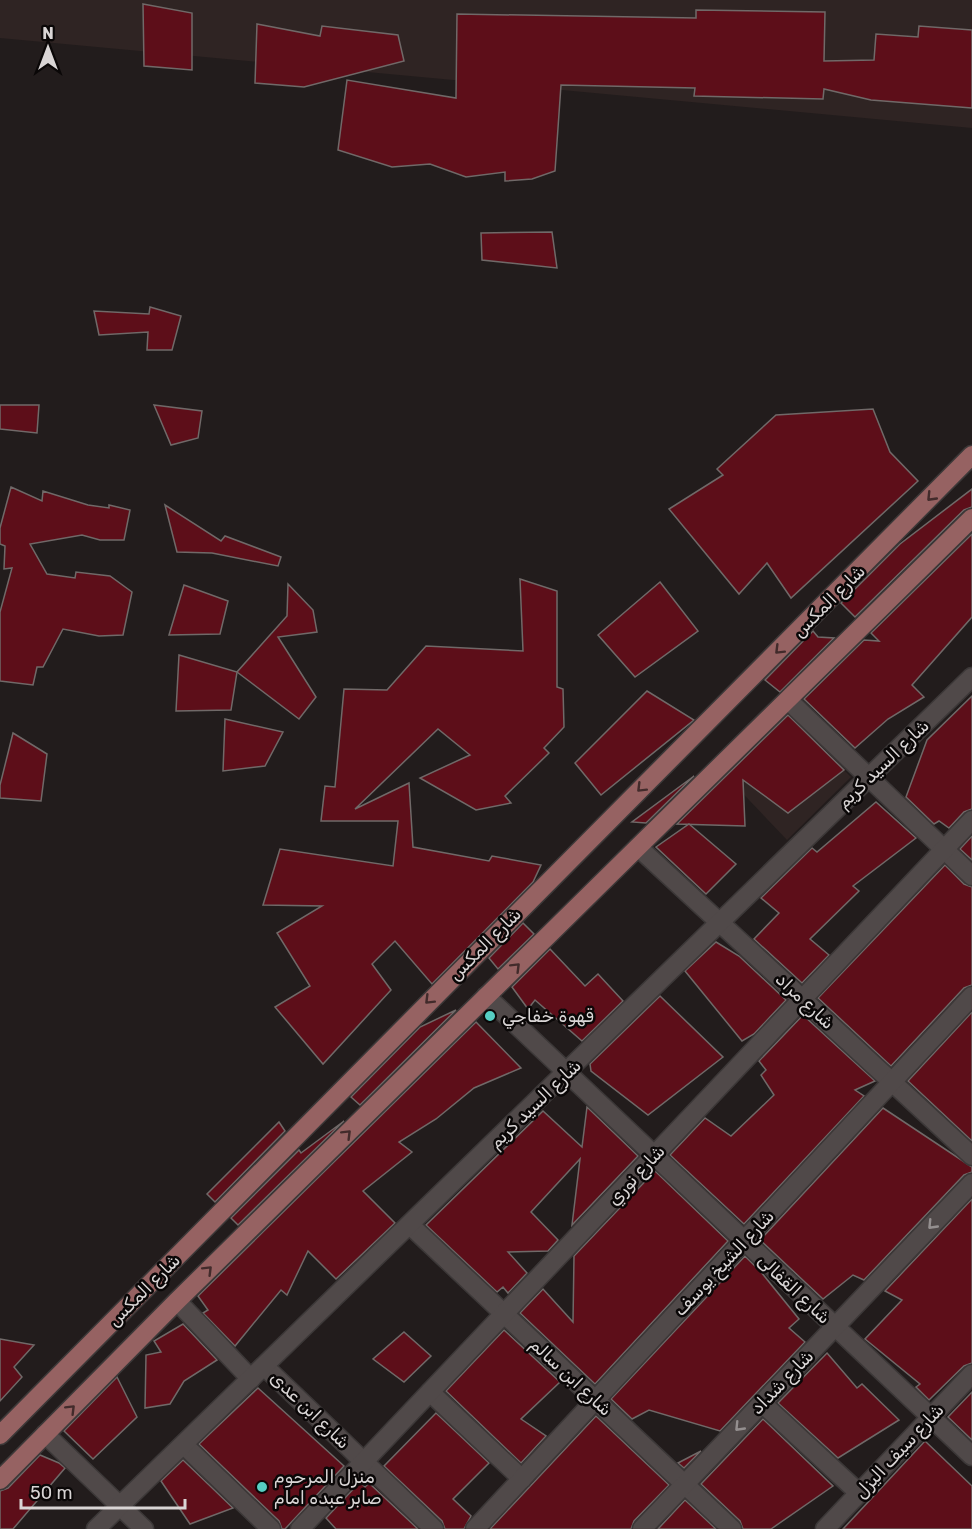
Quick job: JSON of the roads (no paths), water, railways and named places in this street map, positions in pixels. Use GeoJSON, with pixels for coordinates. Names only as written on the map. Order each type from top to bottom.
{"type":"FeatureCollection","features":[{"type":"Feature","properties":{"kind":"main road","name":"شارع المكس"},"geometry":{"type":"LineString","coordinates":[[0,1435],[972,455]]}},
{"type":"Feature","properties":{"kind":"main road","name":"شارع المكس"},"geometry":{"type":"LineString","coordinates":[[0,1480],[177,1301],[972,518]]}},
{"type":"Feature","properties":{"kind":"street","name":"شارع السيد كريم"},"geometry":{"type":"LineString","coordinates":[[96,1529],[972,677]]}},
{"type":"Feature","properties":{"kind":"street"},"geometry":{"type":"LineString","coordinates":[[788,700],[972,876]]}},
{"type":"Feature","properties":{"kind":"street","name":"شارع نوري"},"geometry":{"type":"LineString","coordinates":[[300,1529],[972,820]]}},
{"type":"Feature","properties":{"kind":"street","name":"شارع مراد"},"geometry":{"type":"LineString","coordinates":[[638,846],[972,1156]]}},
{"type":"Feature","properties":{"kind":"street","name":"شارع القفالى"},"geometry":{"type":"LineString","coordinates":[[486,996],[972,1456]]}},
{"type":"Feature","properties":{"kind":"street","name":"شارع الشيخ يوسف"},"geometry":{"type":"LineString","coordinates":[[475,1529],[972,996]]}},
{"type":"Feature","properties":{"kind":"street","name":"شارع شداد"},"geometry":{"type":"LineString","coordinates":[[642,1529],[972,1183]]}},
{"type":"Feature","properties":{"kind":"street","name":"شارع ابن سالم"},"geometry":{"type":"LineString","coordinates":[[410,1225],[732,1529]]}},
{"type":"Feature","properties":{"kind":"street"},"geometry":{"type":"LineString","coordinates":[[177,1301],[251,1379]]}},
{"type":"Feature","properties":{"kind":"street","name":"شارع ابن عدى"},"geometry":{"type":"LineString","coordinates":[[264,1366],[434,1529]]}},
{"type":"Feature","properties":{"kind":"street","name":"شارع سيف اليزل"},"geometry":{"type":"LineString","coordinates":[[825,1529],[972,1374]]}},
{"type":"Feature","properties":{"kind":"street"},"geometry":{"type":"LineString","coordinates":[[430,1392],[522,1479]]}},
{"type":"Feature","properties":{"kind":"street"},"geometry":{"type":"LineString","coordinates":[[762,1403],[859,1493]]}},
{"type":"Feature","properties":{"kind":"street"},"geometry":{"type":"LineString","coordinates":[[45,1434],[144,1529]]}},
{"type":"Feature","properties":{"kind":"street"},"geometry":{"type":"LineString","coordinates":[[184,1445],[271,1529]]}},
{"type":"Feature","properties":{"kind":"place","name":"قهوة خفاجي"},"geometry":{"type":"Point","coordinates":[490,1016]}},
{"type":"Feature","properties":{"kind":"place","name":"منزل المرحوم صابر عبده امام"},"geometry":{"type":"Point","coordinates":[262,1487]}}]}
